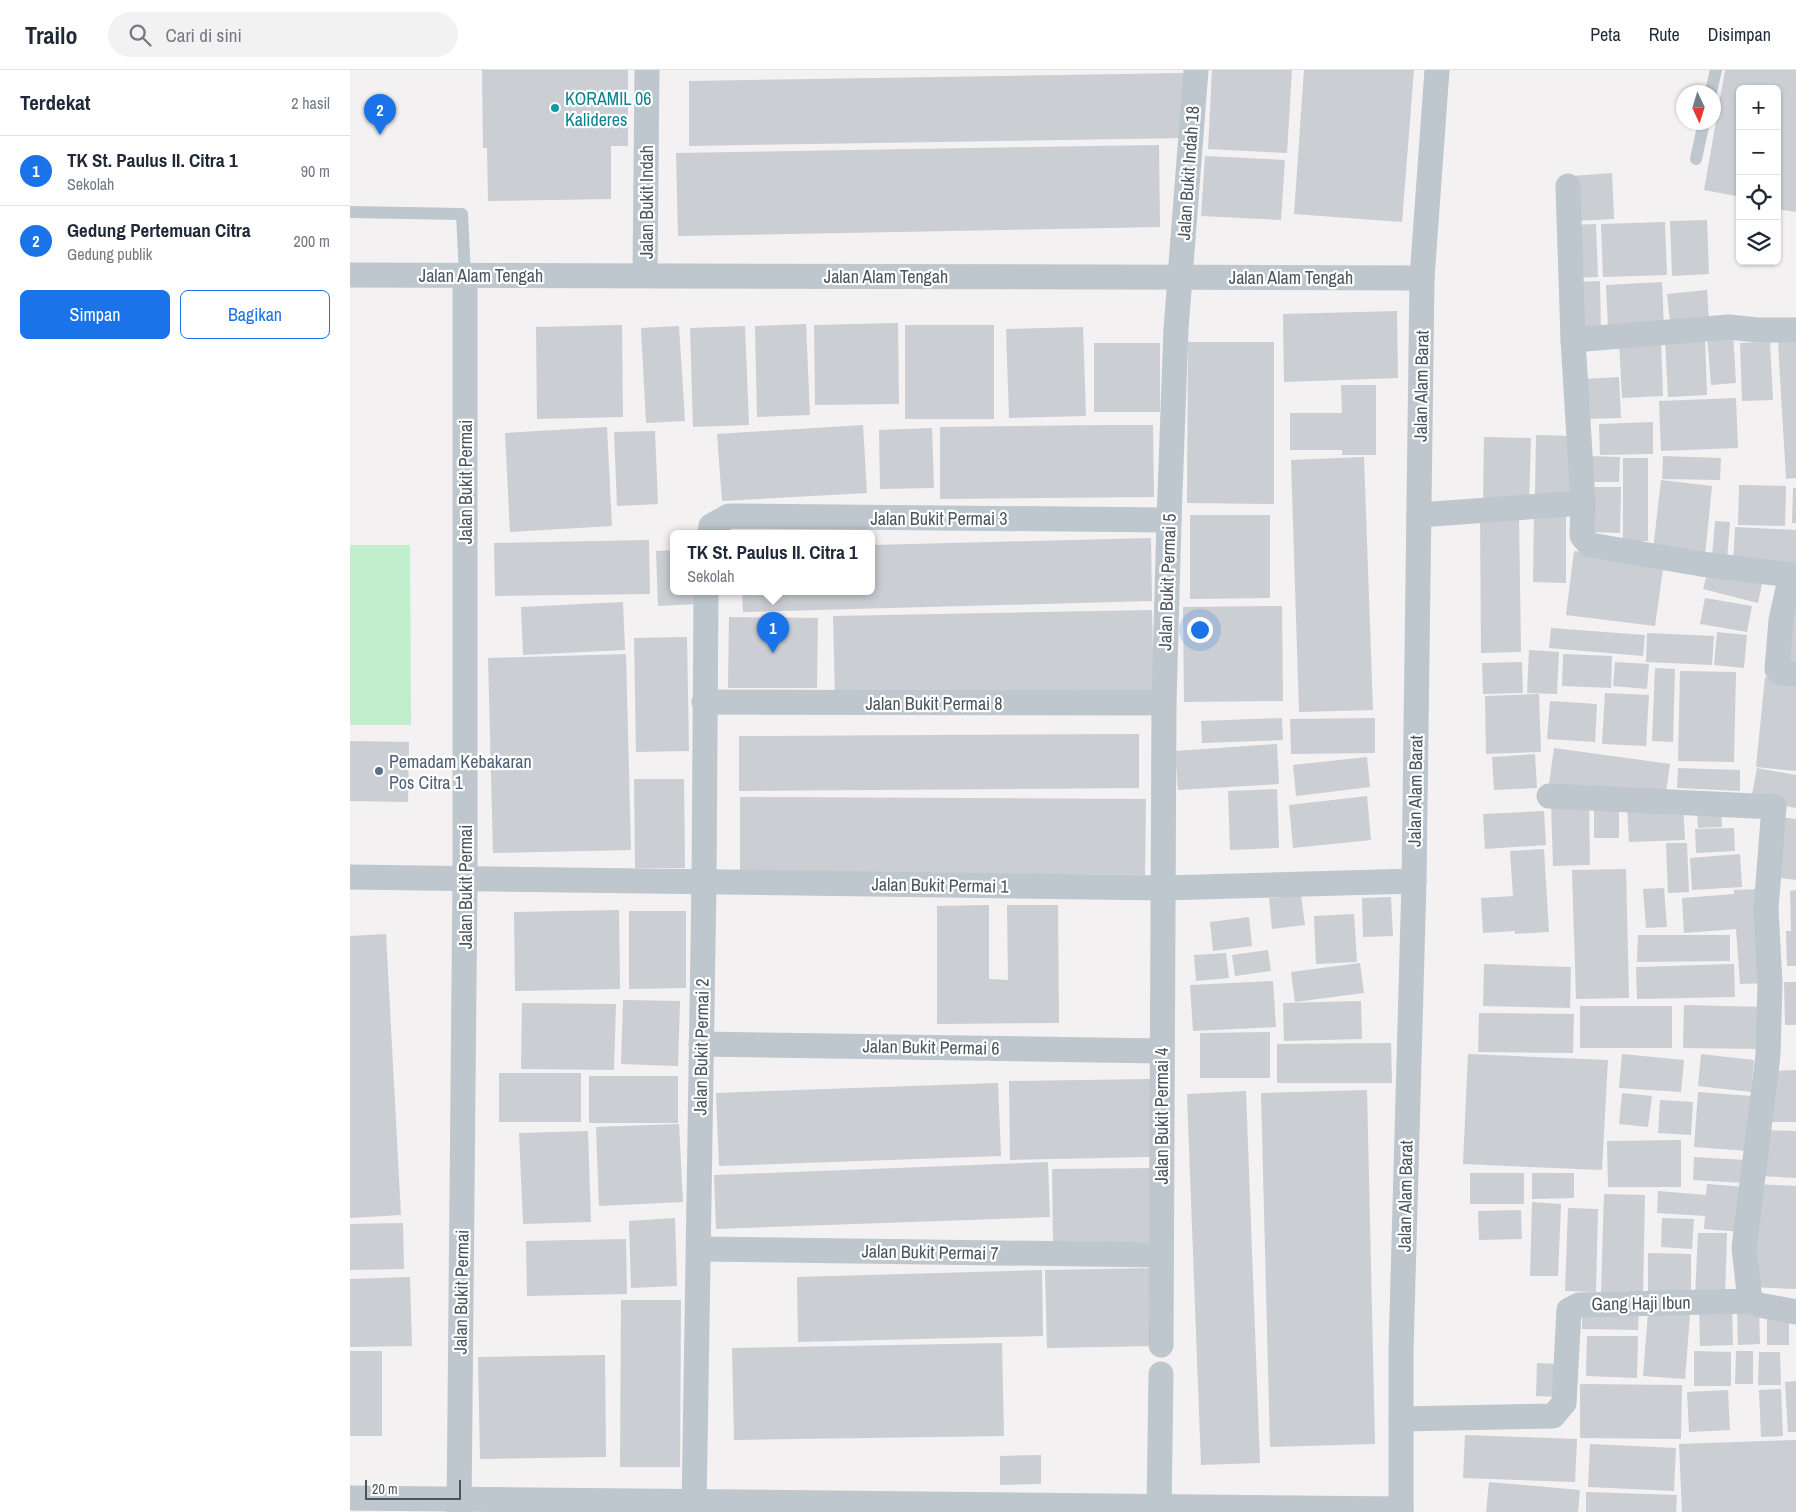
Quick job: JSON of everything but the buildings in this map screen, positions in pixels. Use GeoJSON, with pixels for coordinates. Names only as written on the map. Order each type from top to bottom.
{"type":"FeatureCollection","features":[{"type":"Feature","properties":{"kind":"street","name":"Jalan Bukit Indah"},"geometry":{"type":"LineString","coordinates":[[645,275],[646,70]]}},
{"type":"Feature","properties":{"kind":"street","name":"Jalan Bukit Indah 18"},"geometry":{"type":"LineString","coordinates":[[1180,276],[1196,70]]}},
{"type":"Feature","properties":{"kind":"street","name":"Jalan Alam Barat"},"geometry":{"type":"LineString","coordinates":[[1401,1510],[1401,1418],[1414,881],[1422,278],[1437,70]]}},
{"type":"Feature","properties":{"kind":"street"},"geometry":{"type":"LineString","coordinates":[[1568,186],[1582,536],[1590,545],[1702,564],[1793,575],[1781,620],[1786,671]]}},
{"type":"Feature","properties":{"kind":"street","name":"Jalan Alam Tengah"},"geometry":{"type":"LineString","coordinates":[[350,275],[1422,278]]}},
{"type":"Feature","properties":{"kind":"street","name":"Jalan Bukit Permai"},"geometry":{"type":"LineString","coordinates":[[459,1505],[466,878],[465,276]]}},
{"type":"Feature","properties":{"kind":"street","name":"Jalan Bukit Permai 5"},"geometry":{"type":"LineString","coordinates":[[1164,888],[1164,703],[1176,329],[1180,276]]}},
{"type":"Feature","properties":{"kind":"street"},"geometry":{"type":"LineString","coordinates":[[1573,340],[1729,327],[1757,330],[1796,330]]}},
{"type":"Feature","properties":{"kind":"street"},"geometry":{"type":"LineString","coordinates":[[1419,515],[1582,503]]}},
{"type":"Feature","properties":{"kind":"street","name":"Jalan Bukit Permai 3"},"geometry":{"type":"LineString","coordinates":[[710,530],[729,516],[1169,520]]}},
{"type":"Feature","properties":{"kind":"street","name":"Jalan Bukit Permai 2"},"geometry":{"type":"LineString","coordinates":[[694,1507],[704,883],[706,595]]}},
{"type":"Feature","properties":{"kind":"street","name":"Jalan Bukit Permai 8"},"geometry":{"type":"LineString","coordinates":[[704,702],[1164,703]]}},
{"type":"Feature","properties":{"kind":"street"},"geometry":{"type":"LineString","coordinates":[[1549,796],[1774,807],[1766,909],[1770,984],[1768,1055],[1744,1248],[1750,1301]]}},
{"type":"Feature","properties":{"kind":"street","name":"Jalan Bukit Permai 1"},"geometry":{"type":"LineString","coordinates":[[350,877],[1164,888],[1414,881]]}},
{"type":"Feature","properties":{"kind":"street","name":"Jalan Bukit Permai 4"},"geometry":{"type":"LineString","coordinates":[[1161,1345],[1161,1051],[1164,888]]}},
{"type":"Feature","properties":{"kind":"street","name":"Jalan Bukit Permai 6"},"geometry":{"type":"LineString","coordinates":[[701,1044],[1161,1051]]}},
{"type":"Feature","properties":{"kind":"street","name":"Jalan Bukit Permai 7"},"geometry":{"type":"LineString","coordinates":[[698,1249],[1161,1255]]}},
{"type":"Feature","properties":{"kind":"street","name":"Gang Haji Ibun"},"geometry":{"type":"LineString","coordinates":[[1401,1418],[1553,1416],[1564,1403],[1569,1310],[1579,1305],[1750,1301],[1759,1306],[1796,1312]]}},
{"type":"Feature","properties":{"kind":"street"},"geometry":{"type":"LineString","coordinates":[[1159,1509],[1161,1374]]}},
{"type":"Feature","properties":{"kind":"street"},"geometry":{"type":"LineString","coordinates":[[350,1498],[459,1505],[1401,1510]]}},
{"type":"Feature","properties":{"kind":"lane"},"geometry":{"type":"LineString","coordinates":[[1713,85],[1716,70]]}},
{"type":"Feature","properties":{"kind":"lane"},"geometry":{"type":"LineString","coordinates":[[1696,159],[1702,130]]}},
{"type":"Feature","properties":{"kind":"lane"},"geometry":{"type":"LineString","coordinates":[[350,212],[462,214],[465,276]]}},
{"type":"Feature","properties":{"kind":"green space"},"geometry":{"type":"Polygon","coordinates":[[[350,545],[410,545],[411,725],[350,725],[350,545]]]}},
{"type":"Feature","properties":{"kind":"place","name":"KORAMIL 06 Kalideres"},"geometry":{"type":"Point","coordinates":[555,108]}},
{"type":"Feature","properties":{"kind":"place","name":"Gedung Pertemuan Citra"},"geometry":{"type":"Point","coordinates":[380,135]}},
{"type":"Feature","properties":{"kind":"place","name":"TK St. Paulus II. Citra 1"},"geometry":{"type":"Point","coordinates":[773,653]}},
{"type":"Feature","properties":{"kind":"place","name":"Pemadam Kebakaran Pos Citra 1"},"geometry":{"type":"Point","coordinates":[379,771]}}]}
